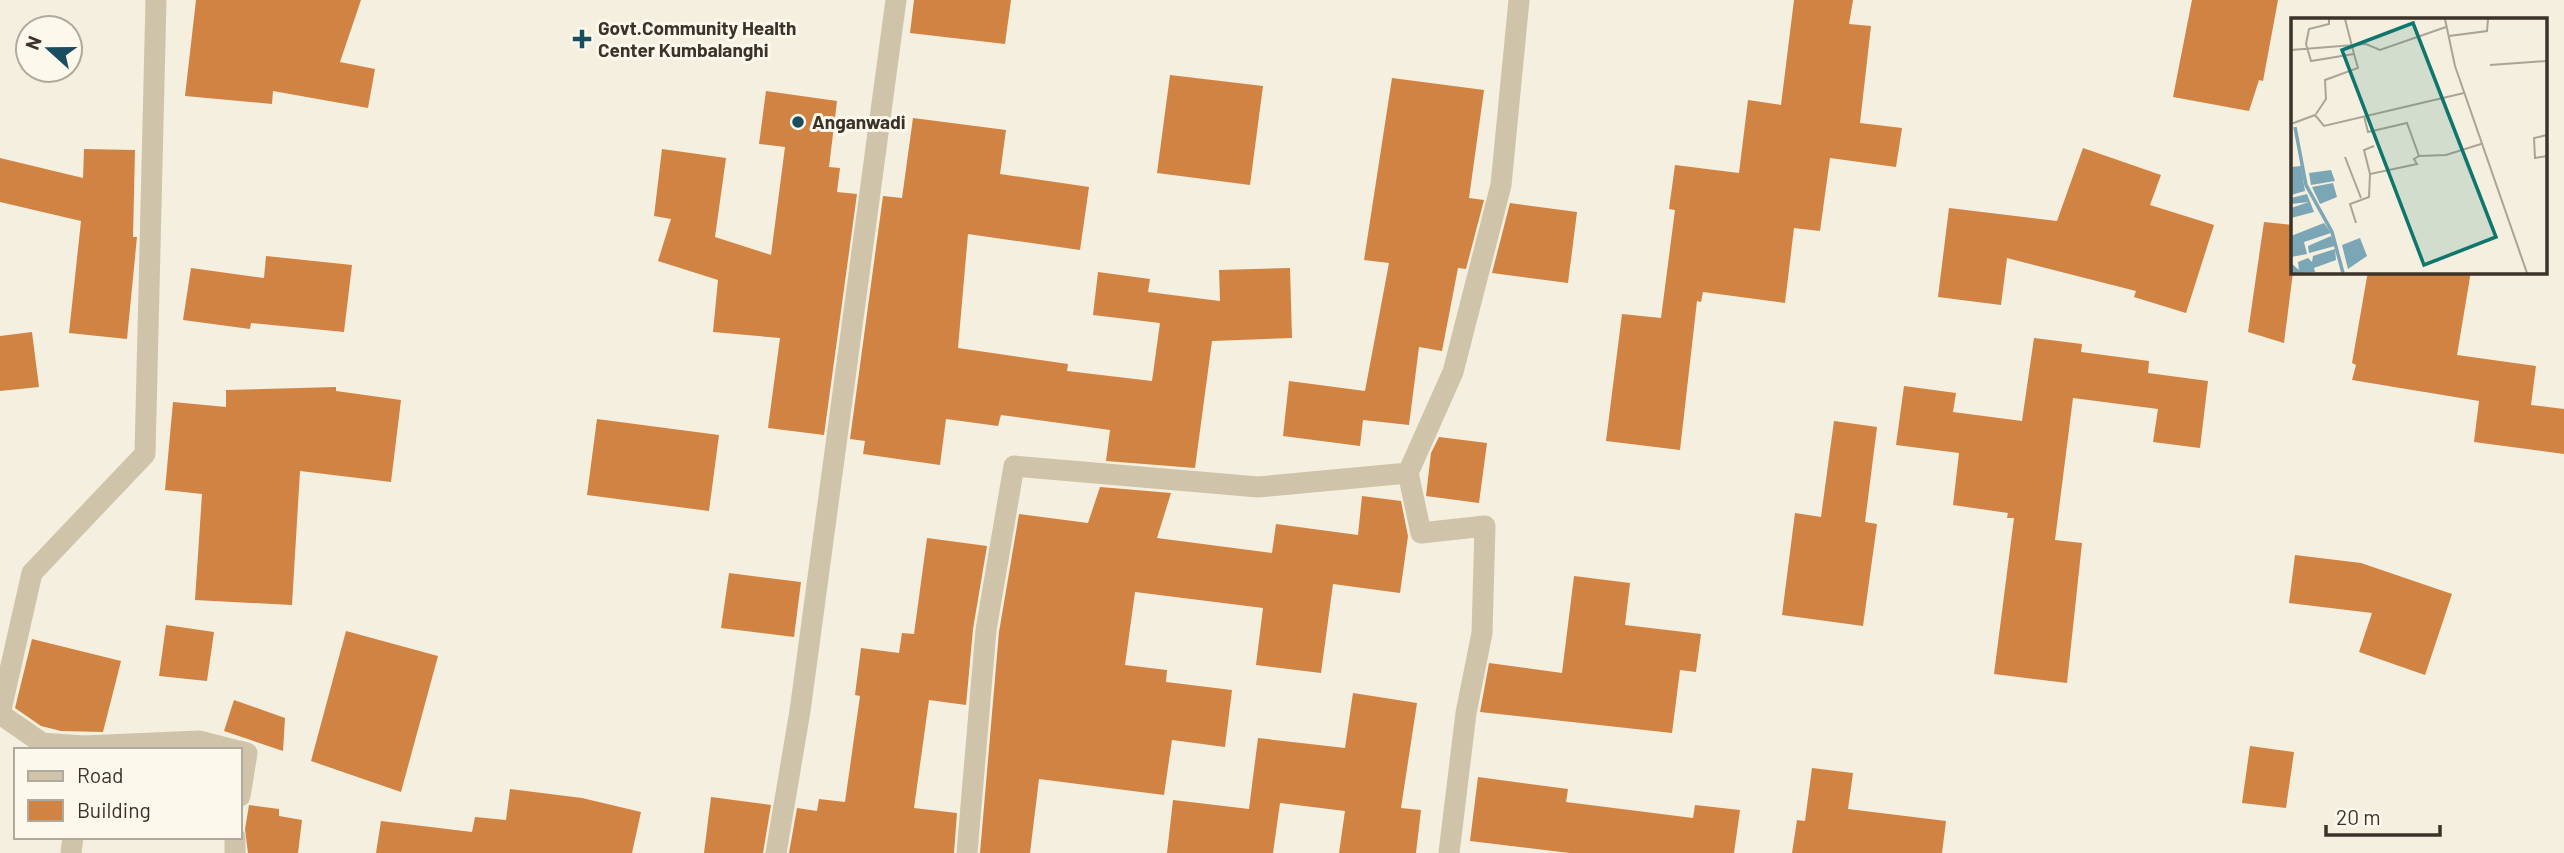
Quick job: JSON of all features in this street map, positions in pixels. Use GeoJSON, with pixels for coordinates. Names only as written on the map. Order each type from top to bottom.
{"type":"FeatureCollection","features":[{"type":"Feature","properties":{"kind":"street"},"geometry":{"type":"LineString","coordinates":[[156,0],[145,454],[32,573],[0,714],[42,743],[83,748],[200,741],[226,748]]}},
{"type":"Feature","properties":{"kind":"street"},"geometry":{"type":"LineString","coordinates":[[776,853],[800,711],[895,0]]}},
{"type":"Feature","properties":{"kind":"street"},"geometry":{"type":"LineString","coordinates":[[1450,853],[1466,713],[1482,633],[1485,526],[1421,533],[1408,473],[1453,372],[1501,185],[1519,0]]}},
{"type":"Feature","properties":{"kind":"street"},"geometry":{"type":"LineString","coordinates":[[967,853],[986,630],[1014,466],[1258,487],[1408,473]]}},
{"type":"Feature","properties":{"kind":"street"},"geometry":{"type":"LineString","coordinates":[[242,752],[247,753],[242,784]]}},
{"type":"Feature","properties":{"kind":"building"},"geometry":{"type":"Polygon","coordinates":[[[196,0],[361,0],[340,62],[375,69],[368,108],[273,91],[272,104],[185,96],[196,0]]]}},
{"type":"Feature","properties":{"kind":"building"},"geometry":{"type":"Polygon","coordinates":[[[914,0],[1011,0],[1005,44],[910,33],[914,0]]]}},
{"type":"Feature","properties":{"kind":"building"},"geometry":{"type":"Polygon","coordinates":[[[1794,0],[1853,0],[1849,24],[1871,26],[1860,123],[1902,128],[1896,167],[1830,158],[1820,231],[1794,228],[1785,303],[1703,292],[1701,302],[1697,301],[1680,450],[1606,441],[1622,314],[1661,318],[1675,210],[1669,209],[1675,165],[1739,173],[1748,100],[1781,105],[1794,0]]]}},
{"type":"Feature","properties":{"kind":"building"},"geometry":{"type":"Polygon","coordinates":[[[2192,0],[2278,0],[2263,81],[2259,80],[2249,111],[2173,97],[2192,0]]]}},
{"type":"Feature","properties":{"kind":"building"},"geometry":{"type":"Polygon","coordinates":[[[1170,75],[1263,86],[1250,185],[1157,173],[1170,75]]]}},
{"type":"Feature","properties":{"kind":"building"},"geometry":{"type":"Polygon","coordinates":[[[1392,78],[1484,90],[1469,198],[1484,200],[1466,269],[1458,268],[1442,351],[1419,347],[1409,425],[1363,420],[1360,446],[1283,436],[1289,381],[1365,391],[1389,263],[1364,260],[1392,78]]]}},
{"type":"Feature","properties":{"kind":"building"},"geometry":{"type":"Polygon","coordinates":[[[766,91],[837,101],[829,167],[840,168],[837,192],[857,194],[824,435],[768,428],[780,338],[713,332],[718,280],[658,261],[671,219],[654,216],[662,149],[726,158],[715,237],[771,255],[785,147],[759,144],[766,91]]]}},
{"type":"Feature","properties":{"kind":"building"},"geometry":{"type":"Polygon","coordinates":[[[913,118],[1006,130],[1000,174],[1089,187],[1080,250],[968,234],[958,348],[1068,364],[1067,371],[1152,381],[1160,323],[1093,315],[1098,272],[1150,279],[1148,292],[1220,301],[1219,270],[1290,268],[1292,338],[1212,341],[1195,468],[1106,461],[1110,430],[1001,415],[998,426],[946,419],[940,465],[863,454],[865,441],[850,439],[883,196],[902,198],[913,118]]]}},
{"type":"Feature","properties":{"kind":"building"},"geometry":{"type":"Polygon","coordinates":[[[2083,148],[2161,175],[2150,205],[2214,225],[2186,313],[2134,297],[2136,291],[2007,258],[2001,305],[1938,297],[1949,208],[2057,221],[2083,148]]]}},
{"type":"Feature","properties":{"kind":"building"},"geometry":{"type":"Polygon","coordinates":[[[84,149],[135,150],[133,237],[137,237],[127,339],[69,333],[81,221],[0,202],[0,158],[83,178],[84,149]]]}},
{"type":"Feature","properties":{"kind":"building"},"geometry":{"type":"Polygon","coordinates":[[[1510,203],[1577,212],[1568,283],[1492,273],[1510,203]]]}},
{"type":"Feature","properties":{"kind":"building"},"geometry":{"type":"Polygon","coordinates":[[[2264,222],[2291,225],[2293,273],[2284,343],[2248,332],[2264,222]]]}},
{"type":"Feature","properties":{"kind":"building"},"geometry":{"type":"Polygon","coordinates":[[[266,256],[352,265],[344,332],[251,323],[250,329],[183,320],[191,268],[264,278],[266,256]]]}},
{"type":"Feature","properties":{"kind":"building"},"geometry":{"type":"Polygon","coordinates":[[[2368,273],[2471,273],[2457,355],[2536,366],[2531,405],[2564,409],[2564,454],[2474,442],[2479,401],[2352,380],[2356,365],[2352,363],[2368,273]]]}},
{"type":"Feature","properties":{"kind":"building"},"geometry":{"type":"Polygon","coordinates":[[[32,332],[39,387],[0,391],[0,336],[32,332]]]}},
{"type":"Feature","properties":{"kind":"building"},"geometry":{"type":"Polygon","coordinates":[[[2034,338],[2082,344],[2081,352],[2149,361],[2148,373],[2208,381],[2200,448],[2153,442],[2158,409],[2073,398],[2055,540],[2082,543],[2067,683],[1994,674],[2014,518],[2007,518],[2008,513],[1953,505],[1959,453],[1896,445],[1904,386],[1956,393],[1953,412],[2022,421],[2034,338]]]}},
{"type":"Feature","properties":{"kind":"building"},"geometry":{"type":"Polygon","coordinates":[[[336,387],[336,391],[401,400],[391,482],[300,471],[292,605],[195,600],[202,494],[165,490],[173,402],[226,407],[226,390],[336,387]]]}},
{"type":"Feature","properties":{"kind":"building"},"geometry":{"type":"Polygon","coordinates":[[[597,419],[719,435],[709,511],[587,495],[597,419]]]}},
{"type":"Feature","properties":{"kind":"building"},"geometry":{"type":"Polygon","coordinates":[[[1834,421],[1877,427],[1865,522],[1877,524],[1863,626],[1782,615],[1795,513],[1821,517],[1834,421]]]}},
{"type":"Feature","properties":{"kind":"building"},"geometry":{"type":"Polygon","coordinates":[[[1439,437],[1487,443],[1479,503],[1426,496],[1431,453],[1439,437]]]}},
{"type":"Feature","properties":{"kind":"building"},"geometry":{"type":"Polygon","coordinates":[[[1100,487],[1171,493],[1157,538],[1272,553],[1276,524],[1358,535],[1362,496],[1401,501],[1408,536],[1400,593],[1333,584],[1321,673],[1256,665],[1263,608],[1135,592],[1125,665],[1167,670],[1166,682],[1232,690],[1225,747],[1172,740],[1164,795],[1039,779],[1030,853],[980,853],[999,632],[1019,514],[1088,523],[1100,487]]]}},
{"type":"Feature","properties":{"kind":"building"},"geometry":{"type":"Polygon","coordinates":[[[927,538],[987,546],[973,629],[966,705],[929,700],[914,808],[957,813],[954,853],[789,853],[797,808],[817,811],[819,799],[845,802],[860,696],[855,695],[861,648],[899,653],[902,633],[914,634],[927,538]]]}},
{"type":"Feature","properties":{"kind":"building"},"geometry":{"type":"Polygon","coordinates":[[[2295,555],[2361,563],[2452,594],[2425,675],[2359,652],[2372,613],[2289,603],[2295,555]]]}},
{"type":"Feature","properties":{"kind":"building"},"geometry":{"type":"Polygon","coordinates":[[[729,573],[801,582],[794,637],[721,628],[729,573]]]}},
{"type":"Feature","properties":{"kind":"building"},"geometry":{"type":"Polygon","coordinates":[[[1574,576],[1630,583],[1625,625],[1701,634],[1696,672],[1680,670],[1672,733],[1480,712],[1489,663],[1562,673],[1574,576]]]}},
{"type":"Feature","properties":{"kind":"building"},"geometry":{"type":"Polygon","coordinates":[[[166,625],[214,632],[207,681],[159,676],[166,625]]]}},
{"type":"Feature","properties":{"kind":"building"},"geometry":{"type":"Polygon","coordinates":[[[346,631],[438,656],[401,792],[311,761],[346,631]]]}},
{"type":"Feature","properties":{"kind":"building"},"geometry":{"type":"Polygon","coordinates":[[[32,639],[121,661],[103,732],[61,731],[41,726],[15,708],[32,639]]]}},
{"type":"Feature","properties":{"kind":"building"},"geometry":{"type":"Polygon","coordinates":[[[1353,693],[1417,703],[1401,808],[1421,810],[1416,853],[1339,853],[1345,811],[1280,803],[1273,853],[1167,853],[1173,800],[1249,809],[1258,738],[1345,748],[1353,693]]]}},
{"type":"Feature","properties":{"kind":"building"},"geometry":{"type":"Polygon","coordinates":[[[234,700],[285,718],[283,751],[224,731],[234,700]]]}},
{"type":"Feature","properties":{"kind":"building"},"geometry":{"type":"Polygon","coordinates":[[[2250,746],[2294,752],[2286,808],[2242,803],[2250,746]]]}},
{"type":"Feature","properties":{"kind":"building"},"geometry":{"type":"Polygon","coordinates":[[[1812,768],[1853,773],[1848,809],[1946,821],[1942,853],[1792,853],[1797,820],[1805,821],[1812,768]]]}},
{"type":"Feature","properties":{"kind":"building"},"geometry":{"type":"Polygon","coordinates":[[[1478,777],[1568,789],[1566,802],[1693,818],[1695,805],[1740,810],[1734,853],[1570,853],[1470,841],[1478,777]]]}},
{"type":"Feature","properties":{"kind":"building"},"geometry":{"type":"Polygon","coordinates":[[[510,789],[582,798],[641,812],[632,853],[376,853],[381,821],[472,832],[475,817],[506,820],[510,789]]]}},
{"type":"Feature","properties":{"kind":"building"},"geometry":{"type":"Polygon","coordinates":[[[711,797],[771,805],[763,853],[704,853],[711,797]]]}},
{"type":"Feature","properties":{"kind":"building"},"geometry":{"type":"Polygon","coordinates":[[[249,805],[279,809],[279,816],[302,820],[298,853],[248,853],[245,829],[249,805]]]}},
{"type":"Feature","properties":{"kind":"place","name":"Govt.Community Health Center Kumbalanghi"},"geometry":{"type":"Point","coordinates":[582,39]}},
{"type":"Feature","properties":{"kind":"place","name":"Anganwadi"},"geometry":{"type":"Point","coordinates":[798,122]}}]}
